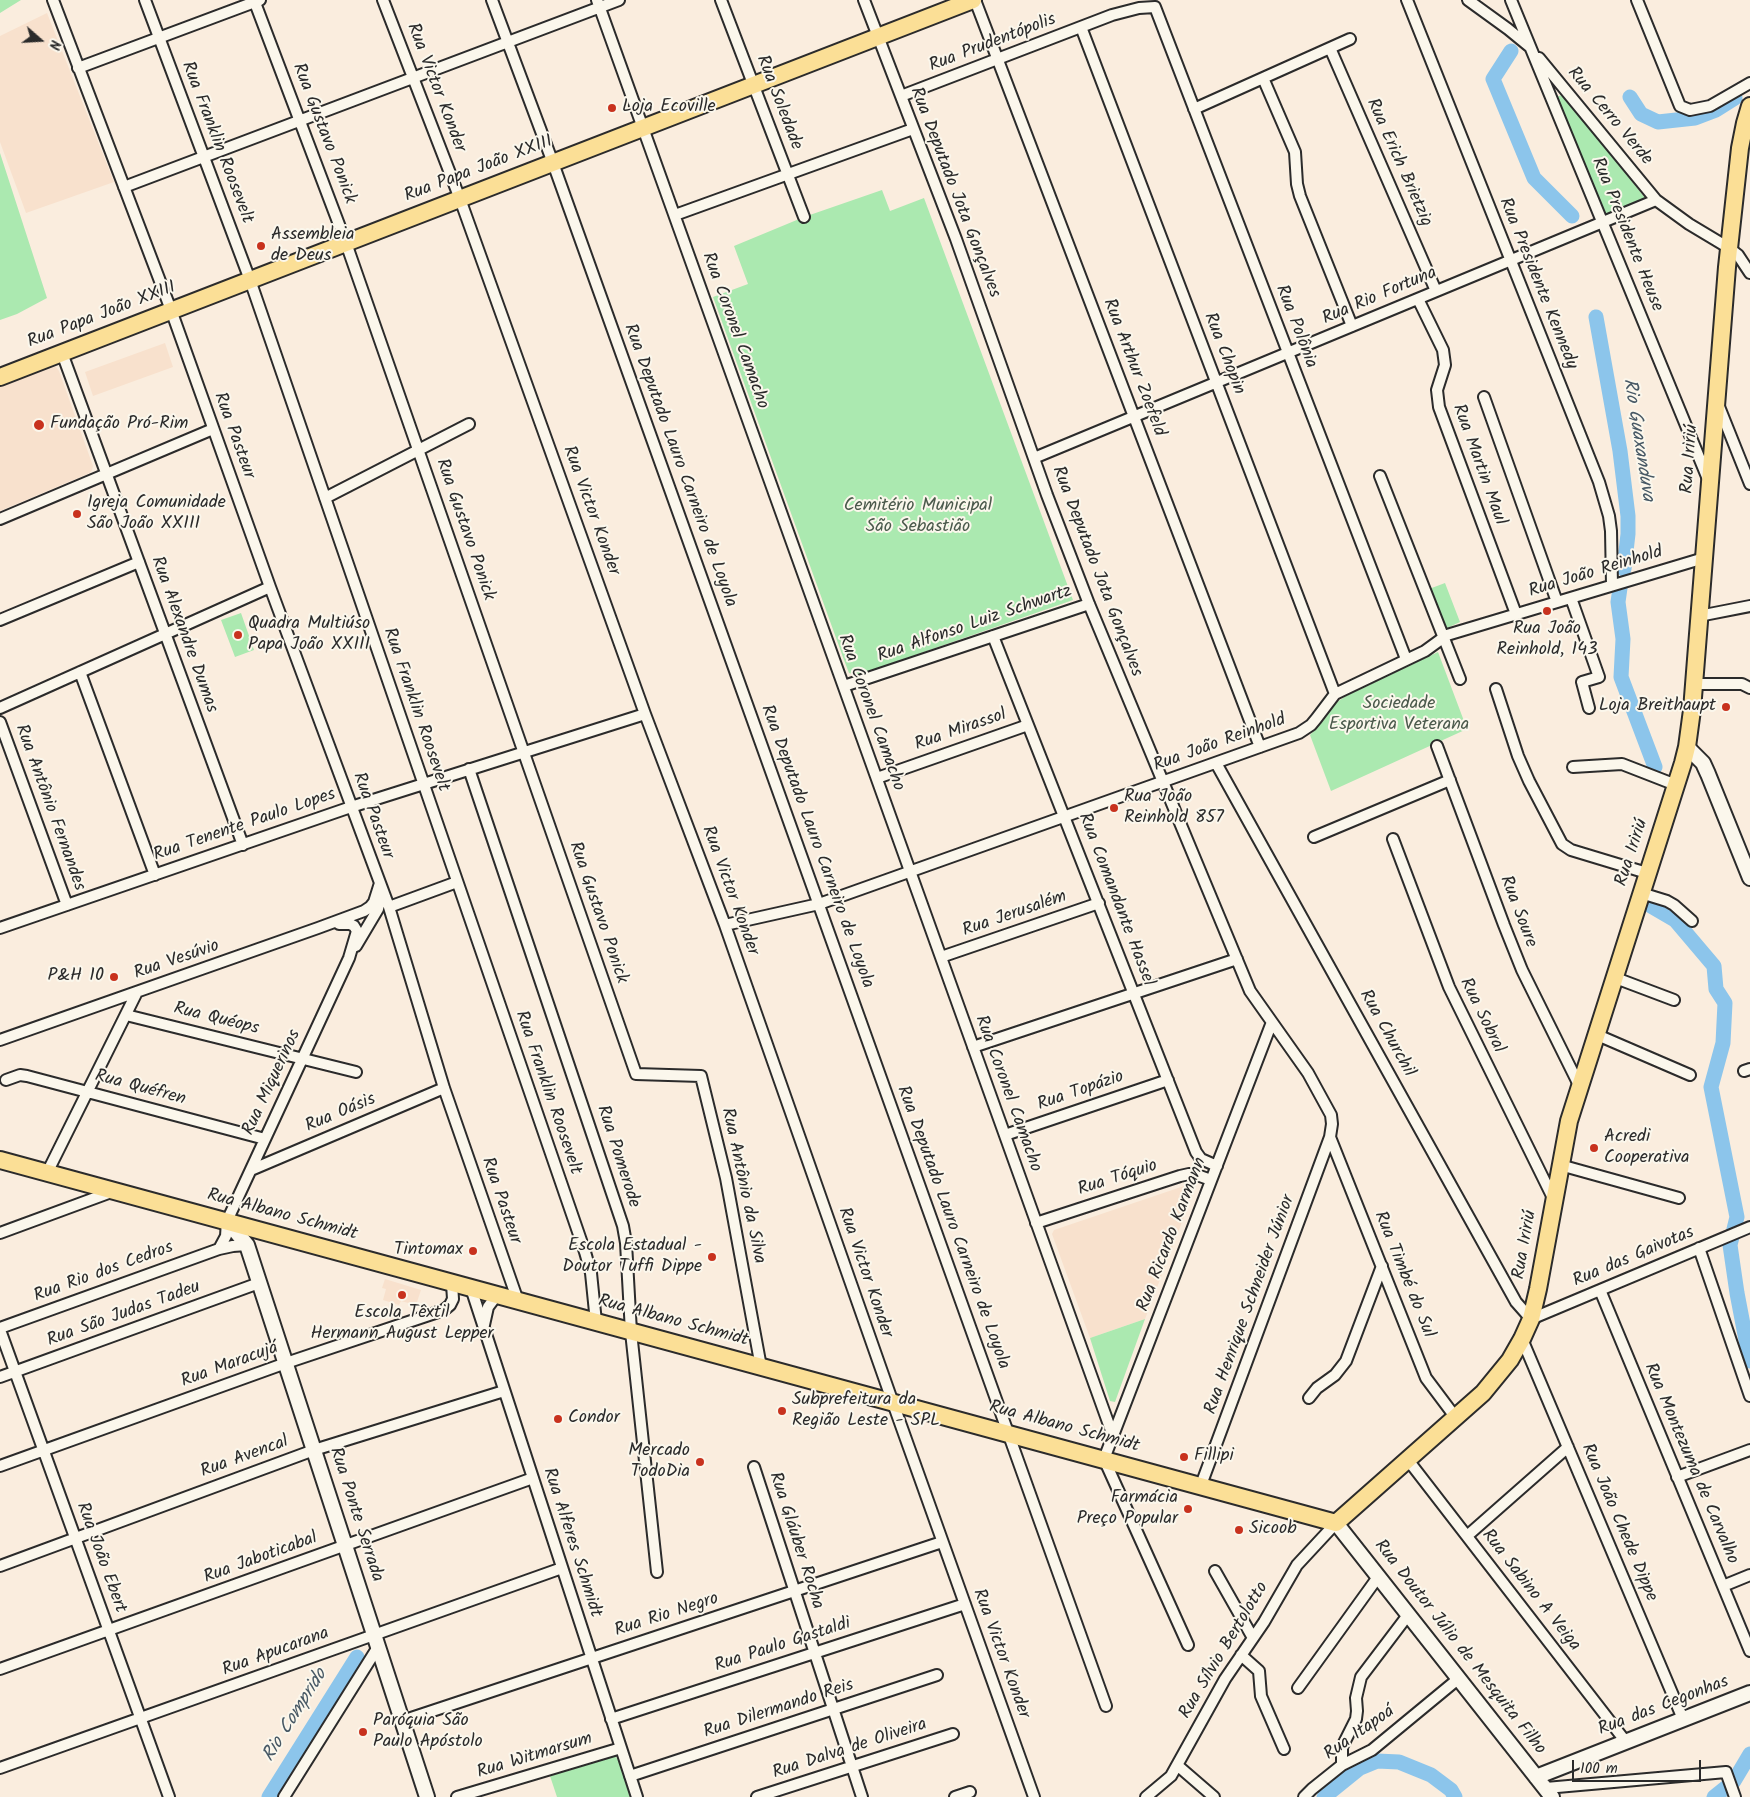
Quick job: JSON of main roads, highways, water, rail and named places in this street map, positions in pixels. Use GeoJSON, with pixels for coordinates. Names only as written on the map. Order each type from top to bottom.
{"type":"FeatureCollection","features":[{"type":"Feature","properties":{"kind":"main road","name":"Rua Papa João XXIII"},"geometry":{"type":"LineString","coordinates":[[0,377],[974,0]]}},
{"type":"Feature","properties":{"kind":"main road","name":"Rua Iririú"},"geometry":{"type":"LineString","coordinates":[[1336,1523],[1456,1418],[1493,1382],[1510,1360],[1531,1320],[1568,1121],[1687,747],[1729,248],[1742,134],[1750,106]]}},
{"type":"Feature","properties":{"kind":"main road"},"geometry":{"type":"LineString","coordinates":[[1738,178],[1750,196]]}},
{"type":"Feature","properties":{"kind":"main road"},"geometry":{"type":"LineString","coordinates":[[1733,216],[1742,209],[1750,208]]}},
{"type":"Feature","properties":{"kind":"main road","name":"Rua Albano Schmidt"},"geometry":{"type":"LineString","coordinates":[[0,1160],[1336,1523]]}},
{"type":"Feature","properties":{"kind":"waterway","name":"Rio Guaxanduva"},"geometry":{"type":"LineString","coordinates":[[1511,51],[1493,79],[1534,178],[1572,216]]}},
{"type":"Feature","properties":{"kind":"waterway","name":"Rio Guaxanduva"},"geometry":{"type":"LineString","coordinates":[[1630,97],[1641,114],[1658,122],[1695,118],[1716,110],[1735,98]]}},
{"type":"Feature","properties":{"kind":"waterway","name":"Rio Guaxanduva"},"geometry":{"type":"LineString","coordinates":[[1596,317],[1620,451],[1628,516],[1624,569]]}},
{"type":"Feature","properties":{"kind":"waterway","name":"Rio Guaxanduva"},"geometry":{"type":"LineString","coordinates":[[1620,588],[1618,602],[1623,639],[1621,677],[1655,767]]}},
{"type":"Feature","properties":{"kind":"waterway","name":"Rio Guaxanduva"},"geometry":{"type":"LineString","coordinates":[[1651,906],[1675,920],[1714,966],[1716,989],[1725,1003],[1723,1043],[1711,1087],[1737,1217],[1730,1245],[1750,1361]]}},
{"type":"Feature","properties":{"kind":"waterway","name":"Rio Comprido"},"geometry":{"type":"LineString","coordinates":[[269,1797],[357,1657]]}},
{"type":"Feature","properties":{"kind":"waterway","name":"Rio Guaxanduva"},"geometry":{"type":"LineString","coordinates":[[1714,1797],[1734,1781],[1750,1754]]}},
{"type":"Feature","properties":{"kind":"waterway","name":"Rio Guaxanduva"},"geometry":{"type":"LineString","coordinates":[[1324,1797],[1360,1768],[1377,1761],[1399,1762],[1431,1775],[1451,1790],[1455,1797]]}},
{"type":"Feature","properties":{"kind":"place","name":"Loja Ecoville"},"geometry":{"type":"Point","coordinates":[612,108]}},
{"type":"Feature","properties":{"kind":"place","name":"Assembleia de Deus"},"geometry":{"type":"Point","coordinates":[261,246]}},
{"type":"Feature","properties":{"kind":"place","name":"Fundação Pró-Rim"},"geometry":{"type":"Point","coordinates":[39,425]}},
{"type":"Feature","properties":{"kind":"place","name":"Igreja Comunidade São João XXIII"},"geometry":{"type":"Point","coordinates":[77,514]}},
{"type":"Feature","properties":{"kind":"place","name":"Rua João Reinhold, 143"},"geometry":{"type":"Point","coordinates":[1547,611]}},
{"type":"Feature","properties":{"kind":"place","name":"Quadra Multiúso Papa João XXIII"},"geometry":{"type":"Point","coordinates":[238,635]}},
{"type":"Feature","properties":{"kind":"place","name":"Loja Breithaupt"},"geometry":{"type":"Point","coordinates":[1726,707]}},
{"type":"Feature","properties":{"kind":"place","name":"Rua João Reinhold 857"},"geometry":{"type":"Point","coordinates":[1114,808]}},
{"type":"Feature","properties":{"kind":"place","name":"P&H 10"},"geometry":{"type":"Point","coordinates":[114,977]}},
{"type":"Feature","properties":{"kind":"place","name":"Acredi Cooperativa"},"geometry":{"type":"Point","coordinates":[1594,1148]}},
{"type":"Feature","properties":{"kind":"place","name":"Tintomax"},"geometry":{"type":"Point","coordinates":[473,1251]}},
{"type":"Feature","properties":{"kind":"place","name":"Escola Estadual - Doutor Tuffi Dippe"},"geometry":{"type":"Point","coordinates":[712,1257]}},
{"type":"Feature","properties":{"kind":"place","name":"Escola Têxtil Hermann August Lepper"},"geometry":{"type":"Point","coordinates":[402,1295]}},
{"type":"Feature","properties":{"kind":"place","name":"Subprefeitura da Região Leste - SPL"},"geometry":{"type":"Point","coordinates":[782,1411]}},
{"type":"Feature","properties":{"kind":"place","name":"Condor"},"geometry":{"type":"Point","coordinates":[558,1419]}},
{"type":"Feature","properties":{"kind":"place","name":"Fillipi"},"geometry":{"type":"Point","coordinates":[1184,1457]}},
{"type":"Feature","properties":{"kind":"place","name":"Mercado TodoDia"},"geometry":{"type":"Point","coordinates":[700,1462]}},
{"type":"Feature","properties":{"kind":"place","name":"Farmácia Preço Popular"},"geometry":{"type":"Point","coordinates":[1188,1509]}},
{"type":"Feature","properties":{"kind":"place","name":"Sicoob"},"geometry":{"type":"Point","coordinates":[1239,1530]}},
{"type":"Feature","properties":{"kind":"place","name":"Paróquia São Paulo Apóstolo"},"geometry":{"type":"Point","coordinates":[363,1732]}},
{"type":"Feature","properties":{"kind":"park label","name":"Cemitério Municipal São Sebastião"},"geometry":{"type":"Point","coordinates":[918,517]}},
{"type":"Feature","properties":{"kind":"park label","name":"Sociedade Esportiva Veterana"},"geometry":{"type":"Point","coordinates":[1399,715]}}]}
